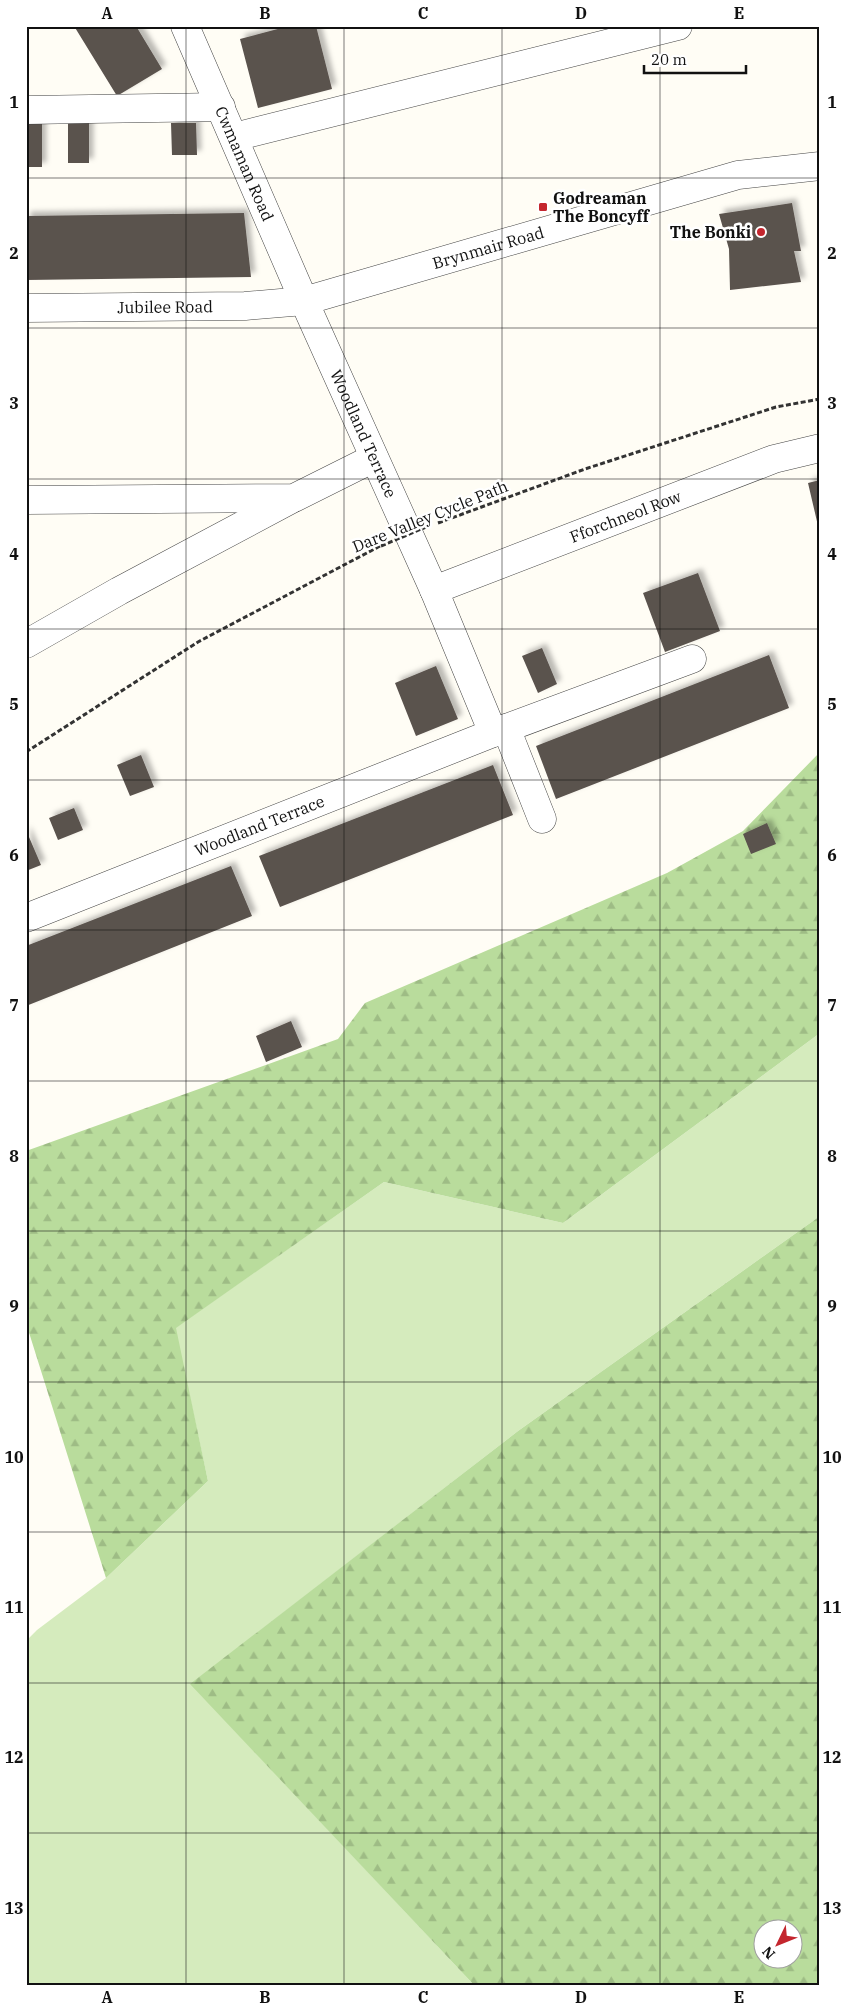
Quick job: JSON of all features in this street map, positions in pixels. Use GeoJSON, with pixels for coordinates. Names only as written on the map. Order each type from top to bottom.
{"type":"FeatureCollection","features":[{"type":"Feature","properties":{"kind":"street","name":"Cwmaman Road"},"geometry":{"type":"LineString","coordinates":[[185,26],[304,301]]}},
{"type":"Feature","properties":{"kind":"street"},"geometry":{"type":"LineString","coordinates":[[234,137],[678,26]]}},
{"type":"Feature","properties":{"kind":"street"},"geometry":{"type":"LineString","coordinates":[[26,110],[221,108]]}},
{"type":"Feature","properties":{"kind":"street","name":"Brynmair Road"},"geometry":{"type":"LineString","coordinates":[[304,301],[738,175],[820,166]]}},
{"type":"Feature","properties":{"kind":"street","name":"Jubilee Road"},"geometry":{"type":"LineString","coordinates":[[26,308],[245,306],[304,301]]}},
{"type":"Feature","properties":{"kind":"street","name":"Woodland Terrace"},"geometry":{"type":"LineString","coordinates":[[304,301],[499,731]]}},
{"type":"Feature","properties":{"kind":"street","name":"Fforchneol Row"},"geometry":{"type":"LineString","coordinates":[[434,590],[774,458],[820,448]]}},
{"type":"Feature","properties":{"kind":"street"},"geometry":{"type":"LineString","coordinates":[[26,644],[119,591],[294,498],[374,458]]}},
{"type":"Feature","properties":{"kind":"street"},"geometry":{"type":"LineString","coordinates":[[26,500],[294,498]]}},
{"type":"Feature","properties":{"kind":"street","name":"Woodland Terrace"},"geometry":{"type":"LineString","coordinates":[[26,918],[499,731],[692,660]]}},
{"type":"Feature","properties":{"kind":"street"},"geometry":{"type":"LineString","coordinates":[[499,731],[542,819]]}},
{"type":"Feature","properties":{"kind":"path","name":"Dare Valley Cycle Path"},"geometry":{"type":"LineString","coordinates":[[436,524],[594,466],[776,407],[820,399]]}},
{"type":"Feature","properties":{"kind":"path","name":"Dare Valley Cycle Path"},"geometry":{"type":"LineString","coordinates":[[26,752],[198,642],[381,546],[426,527]]}},
{"type":"Feature","properties":{"kind":"green space"},"geometry":{"type":"Polygon","coordinates":[[[820,752],[820,1033],[563,1223],[384,1182],[176,1328],[208,1481],[106,1578],[26,1323],[26,1151],[338,1039],[365,1003],[667,873],[743,831],[820,752]]]}},
{"type":"Feature","properties":{"kind":"green space"},"geometry":{"type":"Polygon","coordinates":[[[820,1033],[820,1216],[518,1431],[191,1684],[474,1985],[26,1985],[26,1641],[37,1630],[106,1578],[208,1481],[175,1328],[384,1182],[563,1223],[820,1033]]]}},
{"type":"Feature","properties":{"kind":"green space"},"geometry":{"type":"Polygon","coordinates":[[[820,1216],[820,1985],[474,1985],[190,1684],[518,1431],[820,1216]]]}},
{"type":"Feature","properties":{"kind":"building"},"geometry":{"type":"Polygon","coordinates":[[[74,26],[136,26],[162,69],[117,96],[74,26]]]}},
{"type":"Feature","properties":{"kind":"building"},"geometry":{"type":"Polygon","coordinates":[[[289,26],[316,26],[332,89],[258,108],[240,39],[289,26]]]}},
{"type":"Feature","properties":{"kind":"building"},"geometry":{"type":"Polygon","coordinates":[[[26,123],[42,123],[42,167],[26,167],[26,123]]]}},
{"type":"Feature","properties":{"kind":"building"},"geometry":{"type":"Polygon","coordinates":[[[68,123],[89,123],[89,163],[68,163],[68,123]]]}},
{"type":"Feature","properties":{"kind":"building"},"geometry":{"type":"Polygon","coordinates":[[[171,123],[196,123],[197,155],[172,155],[171,123]]]}},
{"type":"Feature","properties":{"kind":"building","name":"The Bonki"},"geometry":{"type":"Polygon","coordinates":[[[792,203],[801,251],[794,251],[801,282],[730,290],[729,249],[719,214],[792,203]]]}},
{"type":"Feature","properties":{"kind":"building"},"geometry":{"type":"Polygon","coordinates":[[[244,213],[251,277],[26,280],[26,216],[244,213]]]}},
{"type":"Feature","properties":{"kind":"building"},"geometry":{"type":"Polygon","coordinates":[[[820,480],[820,530],[819,530],[808,483],[820,480]]]}},
{"type":"Feature","properties":{"kind":"building"},"geometry":{"type":"Polygon","coordinates":[[[698,573],[720,631],[665,652],[643,593],[698,573]]]}},
{"type":"Feature","properties":{"kind":"building"},"geometry":{"type":"Polygon","coordinates":[[[542,648],[557,684],[538,693],[522,656],[542,648]]]}},
{"type":"Feature","properties":{"kind":"building"},"geometry":{"type":"Polygon","coordinates":[[[769,655],[789,708],[556,799],[536,746],[769,655]]]}},
{"type":"Feature","properties":{"kind":"building"},"geometry":{"type":"Polygon","coordinates":[[[436,666],[458,719],[416,736],[395,683],[436,666]]]}},
{"type":"Feature","properties":{"kind":"building"},"geometry":{"type":"Polygon","coordinates":[[[141,755],[154,787],[130,796],[117,765],[141,755]]]}},
{"type":"Feature","properties":{"kind":"building"},"geometry":{"type":"Polygon","coordinates":[[[493,765],[513,815],[280,907],[259,856],[493,765]]]}},
{"type":"Feature","properties":{"kind":"building"},"geometry":{"type":"Polygon","coordinates":[[[74,808],[83,830],[58,840],[49,818],[74,808]]]}},
{"type":"Feature","properties":{"kind":"building"},"geometry":{"type":"Polygon","coordinates":[[[767,823],[776,844],[751,854],[743,834],[767,823]]]}},
{"type":"Feature","properties":{"kind":"building"},"geometry":{"type":"Polygon","coordinates":[[[26,830],[41,865],[26,871],[26,830]]]}},
{"type":"Feature","properties":{"kind":"building"},"geometry":{"type":"Polygon","coordinates":[[[231,866],[252,916],[26,1006],[26,946],[231,866]]]}},
{"type":"Feature","properties":{"kind":"building"},"geometry":{"type":"Polygon","coordinates":[[[291,1021],[302,1047],[266,1062],[256,1036],[291,1021]]]}},
{"type":"Feature","properties":{"kind":"place","name":"Godreaman The Boncyff"},"geometry":{"type":"Point","coordinates":[543,207]}},
{"type":"Feature","properties":{"kind":"place","name":"The Bonki"},"geometry":{"type":"Point","coordinates":[761,232]}}]}
